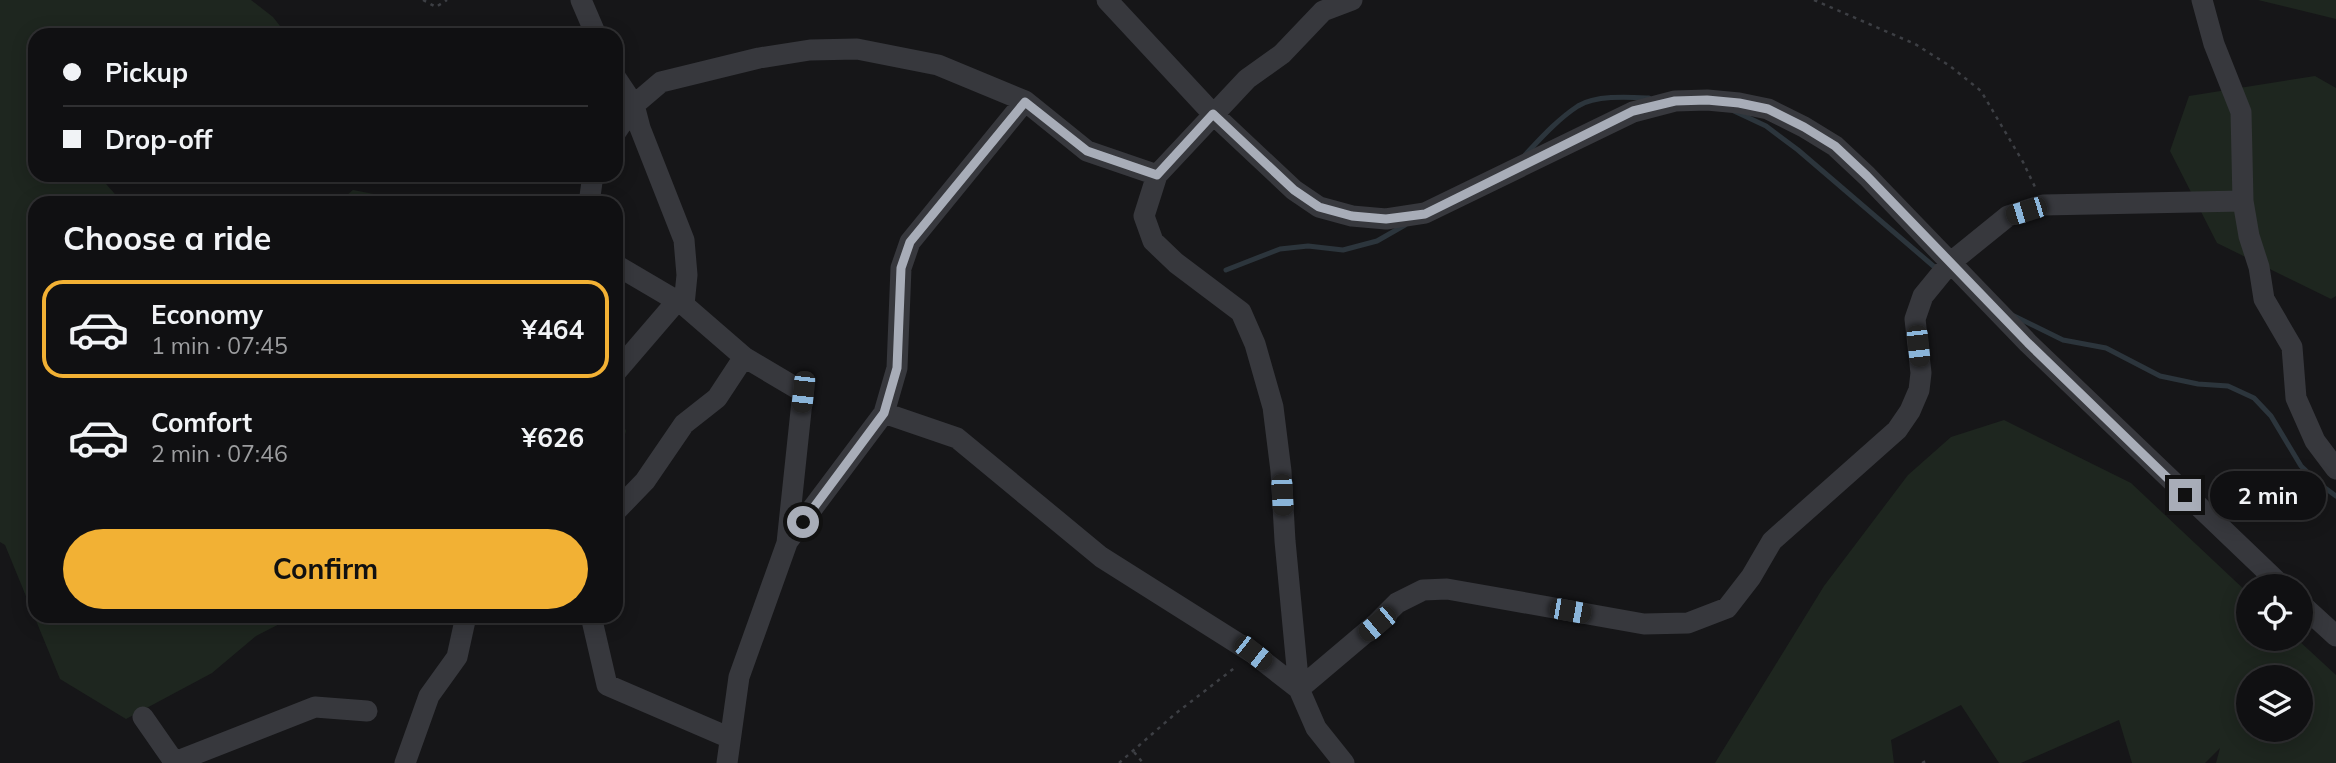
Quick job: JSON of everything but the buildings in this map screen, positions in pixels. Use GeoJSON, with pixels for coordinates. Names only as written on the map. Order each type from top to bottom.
{"type":"FeatureCollection","features":[{"type":"Feature","properties":{"kind":"street"},"geometry":{"type":"LineString","coordinates":[[581,0],[593,28]]}},
{"type":"Feature","properties":{"kind":"street"},"geometry":{"type":"LineString","coordinates":[[1107,0],[1213,114],[1294,190],[1319,207],[1352,216],[1386,219],[1425,214],[1633,111],[1675,101],[1707,100],[1768,109],[1835,146],[2028,343],[2269,574]]}},
{"type":"Feature","properties":{"kind":"street"},"geometry":{"type":"LineString","coordinates":[[1344,763],[1316,728],[1299,689],[1273,407],[1255,344],[1241,312],[1176,263],[1153,241],[1144,216],[1157,175],[1247,79],[1282,54],[1315,6],[1352,0]]}},
{"type":"Feature","properties":{"kind":"street"},"geometry":{"type":"LineString","coordinates":[[2202,0],[2214,44],[2241,112],[2243,201],[2264,299],[2292,347],[2296,398],[2315,441],[2336,469]]}},
{"type":"Feature","properties":{"kind":"street"},"geometry":{"type":"LineString","coordinates":[[623,122],[634,105],[661,82],[759,58],[810,51],[858,49],[937,65],[1025,102],[1087,151],[1157,175]]}},
{"type":"Feature","properties":{"kind":"street"},"geometry":{"type":"LineString","coordinates":[[623,88],[634,105],[640,128],[684,240],[687,275],[680,303],[623,364]]}},
{"type":"Feature","properties":{"kind":"street"},"geometry":{"type":"LineString","coordinates":[[787,543],[884,413],[897,368],[901,268],[910,242],[1025,102]]}},
{"type":"Feature","properties":{"kind":"street"},"geometry":{"type":"LineString","coordinates":[[1299,689],[1398,603],[1423,590],[1447,589],[1644,624],[1688,622],[1727,608],[1751,577],[1772,541],[1897,430],[1910,411],[1919,390],[1921,373],[1915,319],[1923,296],[1950,263],[2008,216],[2043,205],[2243,201]]}},
{"type":"Feature","properties":{"kind":"street"},"geometry":{"type":"LineString","coordinates":[[623,269],[680,303],[744,357],[803,392],[787,543],[739,677],[727,763]]}},
{"type":"Feature","properties":{"kind":"street"},"geometry":{"type":"LineString","coordinates":[[623,503],[645,481],[684,424],[717,398],[744,357]]}},
{"type":"Feature","properties":{"kind":"street"},"geometry":{"type":"LineString","coordinates":[[884,413],[957,438],[1101,557],[1253,653],[1299,689]]}},
{"type":"Feature","properties":{"kind":"street"},"geometry":{"type":"LineString","coordinates":[[2313,615],[2336,636]]}},
{"type":"Feature","properties":{"kind":"street"},"geometry":{"type":"LineString","coordinates":[[405,763],[429,696],[457,657],[463,623]]}},
{"type":"Feature","properties":{"kind":"street"},"geometry":{"type":"LineString","coordinates":[[593,623],[607,685],[730,738]]}},
{"type":"Feature","properties":{"kind":"street"},"geometry":{"type":"LineString","coordinates":[[142,717],[175,763],[315,707],[367,711]]}},
{"type":"Feature","properties":{"kind":"path"},"geometry":{"type":"LineString","coordinates":[[423,0],[436,7],[447,0]]}},
{"type":"Feature","properties":{"kind":"path"},"geometry":{"type":"LineString","coordinates":[[1814,0],[1915,44],[1950,66],[1981,91],[2023,162],[2043,205]]}},
{"type":"Feature","properties":{"kind":"path"},"geometry":{"type":"LineString","coordinates":[[1119,763],[1175,714],[1253,653]]}},
{"type":"Feature","properties":{"kind":"path"},"geometry":{"type":"LineString","coordinates":[[1133,752],[1143,763]]}},
{"type":"Feature","properties":{"kind":"shaded area"},"geometry":{"type":"Polygon","coordinates":[[[0,0],[251,0],[273,17],[282,28],[28,28],[28,182],[104,182],[117,196],[28,196],[28,601],[5,545],[0,542],[0,0]]]}},
{"type":"Feature","properties":{"kind":"shaded area"},"geometry":{"type":"Polygon","coordinates":[[[2258,0],[2336,0],[2336,19],[2258,0]]]}},
{"type":"Feature","properties":{"kind":"shaded area"},"geometry":{"type":"Polygon","coordinates":[[[2315,76],[2336,88],[2336,296],[2331,299],[2217,243],[2170,151],[2189,96],[2315,76]]]}},
{"type":"Feature","properties":{"kind":"shaded area"},"geometry":{"type":"Polygon","coordinates":[[[353,190],[384,196],[346,196],[353,190]]]}},
{"type":"Feature","properties":{"kind":"shaded area"},"geometry":{"type":"Polygon","coordinates":[[[2004,420],[2131,483],[2236,582],[2236,651],[2310,651],[2336,675],[2336,763],[2216,763],[2220,748],[2205,763],[2132,763],[2119,720],[2021,763],[1999,763],[1961,705],[1891,740],[1894,763],[1715,763],[1824,586],[1908,475],[1951,437],[2004,420]]]}},
{"type":"Feature","properties":{"kind":"shaded area"},"geometry":{"type":"Polygon","coordinates":[[[37,623],[281,623],[256,636],[212,673],[126,719],[60,679],[37,623]]]}},
{"type":"Feature","properties":{"kind":"waterway"},"geometry":{"type":"LineString","coordinates":[[1525,155],[1550,129],[1585,102],[1612,98],[1649,98]]}},
{"type":"Feature","properties":{"kind":"waterway"},"geometry":{"type":"LineString","coordinates":[[1734,111],[1766,126],[1798,150],[1938,270]]}},
{"type":"Feature","properties":{"kind":"waterway"},"geometry":{"type":"LineString","coordinates":[[1226,270],[1280,249],[1308,246],[1343,250],[1377,241],[1405,225]]}},
{"type":"Feature","properties":{"kind":"waterway"},"geometry":{"type":"LineString","coordinates":[[2012,315],[2063,340],[2106,348],[2160,376],[2198,384],[2228,386],[2254,398],[2271,416],[2301,466],[2336,496]]}},
{"type":"Feature","properties":{"kind":"route"},"geometry":{"type":"LineString","coordinates":[[803,522],[884,413],[897,368],[901,268],[910,242],[1025,102],[1087,151],[1157,175],[1213,114],[1294,190],[1319,207],[1352,216],[1386,219],[1425,214],[1633,111],[1675,101],[1707,100],[1768,109],[1835,146],[2028,343],[2185,495]]}}]}
